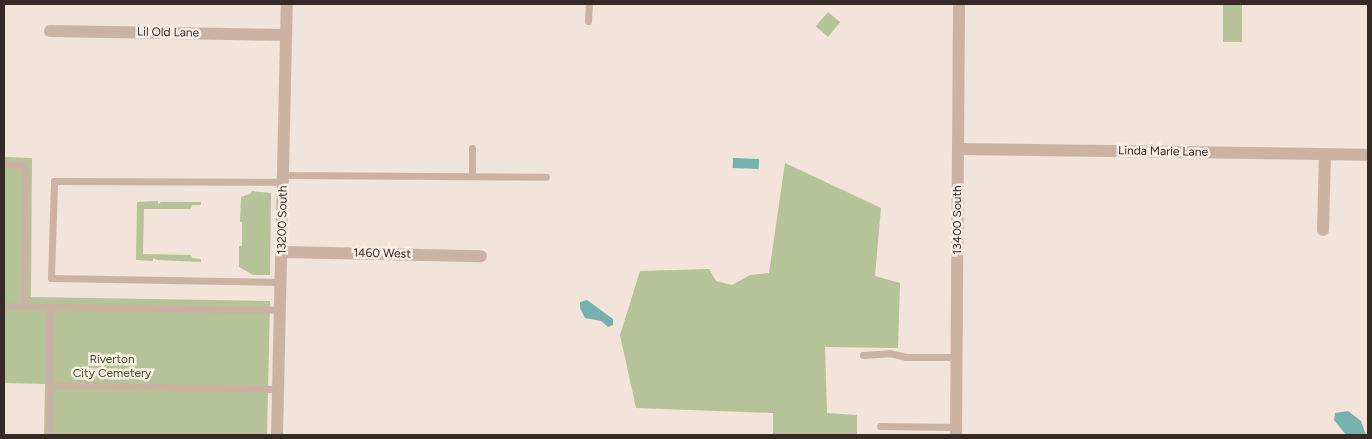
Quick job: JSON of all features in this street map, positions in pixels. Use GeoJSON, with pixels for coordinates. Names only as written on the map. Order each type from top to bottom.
{"type":"FeatureCollection","features":[{"type":"Feature","properties":{"kind":"street","name":"13200 South"},"geometry":{"type":"LineString","coordinates":[[277,435],[287,4]]}},
{"type":"Feature","properties":{"kind":"street","name":"13400 South"},"geometry":{"type":"LineString","coordinates":[[956,431],[959,4]]}},
{"type":"Feature","properties":{"kind":"street","name":"Lil Old Lane"},"geometry":{"type":"LineString","coordinates":[[50,32],[286,35]]}},
{"type":"Feature","properties":{"kind":"street","name":"Linda Marie Lane"},"geometry":{"type":"LineString","coordinates":[[959,148],[1368,155]]}},
{"type":"Feature","properties":{"kind":"street"},"geometry":{"type":"LineString","coordinates":[[1323,230],[1325,155]]}},
{"type":"Feature","properties":{"kind":"street","name":"1460 West"},"geometry":{"type":"LineString","coordinates":[[282,252],[481,256]]}},
{"type":"Feature","properties":{"kind":"lane"},"geometry":{"type":"LineString","coordinates":[[588,21],[589,4]]}},
{"type":"Feature","properties":{"kind":"lane"},"geometry":{"type":"LineString","coordinates":[[472,148],[472,175]]}},
{"type":"Feature","properties":{"kind":"lane"},"geometry":{"type":"LineString","coordinates":[[4,164],[23,165],[25,174],[24,306]]}},
{"type":"Feature","properties":{"kind":"lane"},"geometry":{"type":"LineString","coordinates":[[281,282],[51,278],[54,181],[472,175],[546,177]]}},
{"type":"Feature","properties":{"kind":"lane"},"geometry":{"type":"LineString","coordinates":[[4,306],[280,310]]}},
{"type":"Feature","properties":{"kind":"lane"},"geometry":{"type":"LineString","coordinates":[[49,435],[50,306]]}},
{"type":"Feature","properties":{"kind":"lane"},"geometry":{"type":"LineString","coordinates":[[863,355],[889,353],[906,357],[957,357]]}},
{"type":"Feature","properties":{"kind":"lane"},"geometry":{"type":"LineString","coordinates":[[50,385],[278,389]]}},
{"type":"Feature","properties":{"kind":"lane"},"geometry":{"type":"LineString","coordinates":[[880,426],[956,431]]}},
{"type":"Feature","properties":{"kind":"green space"},"geometry":{"type":"Polygon","coordinates":[[[1223,4],[1242,4],[1242,42],[1223,42],[1223,4]]]}},
{"type":"Feature","properties":{"kind":"green space"},"geometry":{"type":"Polygon","coordinates":[[[828,12],[840,22],[828,37],[816,27],[828,12]]]}},
{"type":"Feature","properties":{"kind":"green space","name":"Riverton City Cemetery"},"geometry":{"type":"Polygon","coordinates":[[[4,157],[32,158],[31,297],[270,301],[267,435],[44,435],[45,384],[4,383],[4,157]]]}},
{"type":"Feature","properties":{"kind":"green space"},"geometry":{"type":"Polygon","coordinates":[[[785,163],[881,208],[875,276],[900,283],[898,348],[825,347],[827,413],[857,415],[857,435],[773,435],[773,413],[636,408],[620,335],[640,271],[709,269],[716,281],[732,285],[750,275],[769,273],[785,163]]]}},
{"type":"Feature","properties":{"kind":"green space"},"geometry":{"type":"Polygon","coordinates":[[[252,191],[271,193],[270,275],[253,275],[239,267],[239,246],[242,246],[242,222],[240,222],[241,197],[250,194],[252,191]]]}},
{"type":"Feature","properties":{"kind":"green space"},"geometry":{"type":"Polygon","coordinates":[[[158,201],[158,204],[161,202],[201,202],[201,205],[192,205],[191,209],[144,209],[143,254],[191,255],[192,258],[201,259],[201,262],[157,260],[153,258],[153,261],[136,260],[137,202],[158,201]]]}},
{"type":"Feature","properties":{"kind":"water"},"geometry":{"type":"Polygon","coordinates":[[[733,158],[759,159],[759,169],[733,168],[733,158]]]}},
{"type":"Feature","properties":{"kind":"water"},"geometry":{"type":"Polygon","coordinates":[[[587,300],[613,319],[613,325],[608,327],[601,321],[585,318],[580,308],[580,302],[587,300]]]}},
{"type":"Feature","properties":{"kind":"water"},"geometry":{"type":"Polygon","coordinates":[[[1348,411],[1361,421],[1366,435],[1346,435],[1334,420],[1335,413],[1348,411]]]}}]}
